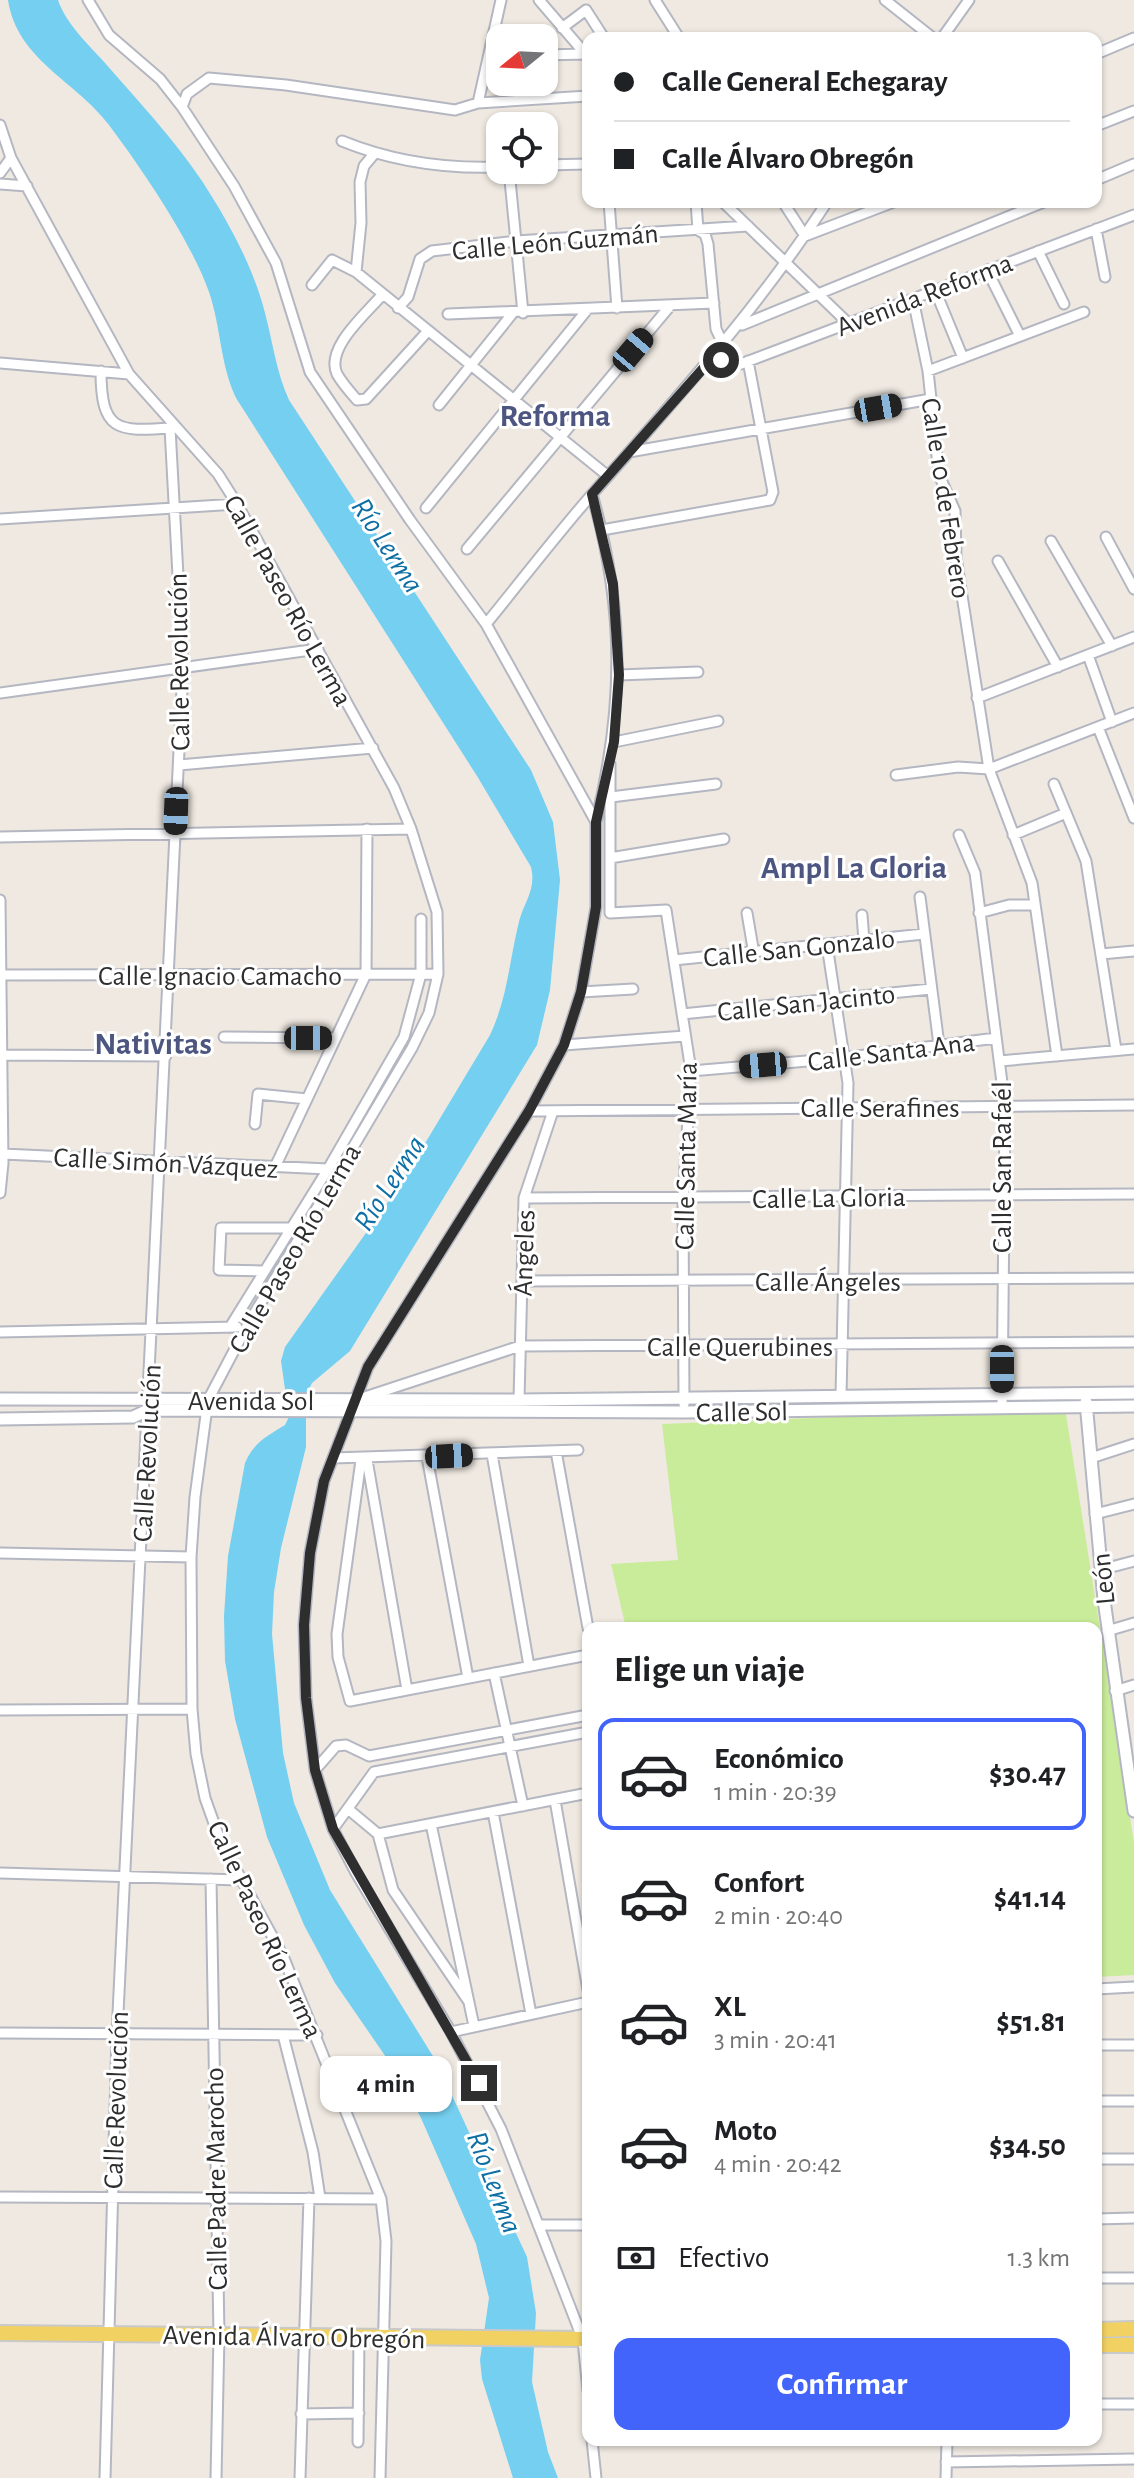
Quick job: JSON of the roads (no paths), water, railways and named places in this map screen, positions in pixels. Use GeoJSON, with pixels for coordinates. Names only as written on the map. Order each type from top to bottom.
{"type":"FeatureCollection","features":[{"type":"Feature","properties":{"kind":"main road"},"geometry":{"type":"LineString","coordinates":[[1102,2330],[1134,2329]]}},
{"type":"Feature","properties":{"kind":"main road","name":"Avenida Álvaro Obregón"},"geometry":{"type":"LineString","coordinates":[[0,2333],[581,2339]]}},
{"type":"Feature","properties":{"kind":"main road"},"geometry":{"type":"LineString","coordinates":[[1102,2345],[1134,2345]]}},
{"type":"Feature","properties":{"kind":"street"},"geometry":{"type":"LineString","coordinates":[[88,0],[109,35],[160,79],[182,107],[234,186],[276,263],[310,372],[486,624],[596,822]]}},
{"type":"Feature","properties":{"kind":"street"},"geometry":{"type":"LineString","coordinates":[[478,103],[501,0]]}},
{"type":"Feature","properties":{"kind":"street"},"geometry":{"type":"LineString","coordinates":[[539,0],[582,50]]}},
{"type":"Feature","properties":{"kind":"street"},"geometry":{"type":"LineString","coordinates":[[655,0],[675,32]]}},
{"type":"Feature","properties":{"kind":"street"},"geometry":{"type":"LineString","coordinates":[[885,0],[925,32]]}},
{"type":"Feature","properties":{"kind":"street"},"geometry":{"type":"LineString","coordinates":[[946,32],[969,0]]}},
{"type":"Feature","properties":{"kind":"street"},"geometry":{"type":"LineString","coordinates":[[562,28],[586,10],[600,32]]}},
{"type":"Feature","properties":{"kind":"street"},"geometry":{"type":"LineString","coordinates":[[1102,51],[1134,38]]}},
{"type":"Feature","properties":{"kind":"street"},"geometry":{"type":"LineString","coordinates":[[558,55],[582,56]]}},
{"type":"Feature","properties":{"kind":"street"},"geometry":{"type":"LineString","coordinates":[[182,107],[187,94],[209,78],[455,110],[478,103],[582,96]]}},
{"type":"Feature","properties":{"kind":"street"},"geometry":{"type":"LineString","coordinates":[[1102,124],[1134,111]]}},
{"type":"Feature","properties":{"kind":"street","name":"Calle Paseo Río Lerma"},"geometry":{"type":"LineString","coordinates":[[0,125],[11,158],[129,374],[172,427],[218,474],[373,748],[411,829],[437,912],[438,974],[429,1013],[412,1048],[247,1326],[207,1405],[191,1557],[192,1709],[205,1798],[220,1840],[283,1956],[381,2199],[385,2227],[385,2337],[380,2478]]}},
{"type":"Feature","properties":{"kind":"street"},"geometry":{"type":"LineString","coordinates":[[342,141],[374,154],[468,169],[486,168]]}},
{"type":"Feature","properties":{"kind":"street"},"geometry":{"type":"LineString","coordinates":[[356,272],[361,223],[360,182],[364,166],[374,154]]}},
{"type":"Feature","properties":{"kind":"street"},"geometry":{"type":"LineString","coordinates":[[0,173],[11,158]]}},
{"type":"Feature","properties":{"kind":"street"},"geometry":{"type":"LineString","coordinates":[[558,165],[582,164]]}},
{"type":"Feature","properties":{"kind":"street"},"geometry":{"type":"LineString","coordinates":[[1102,177],[1134,164]]}},
{"type":"Feature","properties":{"kind":"street"},"geometry":{"type":"LineString","coordinates":[[0,184],[27,186]]}},
{"type":"Feature","properties":{"kind":"street"},"geometry":{"type":"LineString","coordinates":[[439,405],[518,314],[510,184]]}},
{"type":"Feature","properties":{"kind":"street"},"geometry":{"type":"LineString","coordinates":[[610,208],[617,308]]}},
{"type":"Feature","properties":{"kind":"street"},"geometry":{"type":"LineString","coordinates":[[696,208],[698,230],[705,234],[708,244],[716,329],[724,346]]}},
{"type":"Feature","properties":{"kind":"street"},"geometry":{"type":"LineString","coordinates":[[729,208],[848,323]]}},
{"type":"Feature","properties":{"kind":"street"},"geometry":{"type":"LineString","coordinates":[[787,208],[805,236]]}},
{"type":"Feature","properties":{"kind":"street"},"geometry":{"type":"LineString","coordinates":[[486,624],[592,494],[724,346],[786,264],[823,208]]}},
{"type":"Feature","properties":{"kind":"street"},"geometry":{"type":"LineString","coordinates":[[805,236],[878,208]]}},
{"type":"Feature","properties":{"kind":"street"},"geometry":{"type":"LineString","coordinates":[[739,326],[1030,208]]}},
{"type":"Feature","properties":{"kind":"street","name":"Avenida Reforma"},"geometry":{"type":"LineString","coordinates":[[748,361],[1134,215]]}},
{"type":"Feature","properties":{"kind":"street","name":"Calle León Guzmán"},"geometry":{"type":"LineString","coordinates":[[398,308],[408,297],[420,259],[432,251],[516,241],[748,226]]}},
{"type":"Feature","properties":{"kind":"street"},"geometry":{"type":"LineString","coordinates":[[1096,229],[1105,277]]}},
{"type":"Feature","properties":{"kind":"street"},"geometry":{"type":"LineString","coordinates":[[1038,251],[1064,304]]}},
{"type":"Feature","properties":{"kind":"street"},"geometry":{"type":"LineString","coordinates":[[312,285],[332,260],[356,272],[608,476]]}},
{"type":"Feature","properties":{"kind":"street"},"geometry":{"type":"LineString","coordinates":[[987,270],[1020,336]]}},
{"type":"Feature","properties":{"kind":"street"},"geometry":{"type":"LineString","coordinates":[[935,290],[963,358]]}},
{"type":"Feature","properties":{"kind":"street"},"geometry":{"type":"LineString","coordinates":[[382,295],[336,351],[334,364],[338,376],[357,400],[366,399],[427,332]]}},
{"type":"Feature","properties":{"kind":"street","name":"Calle 10 de Febrero"},"geometry":{"type":"LineString","coordinates":[[913,299],[928,371],[939,475],[955,511],[955,548],[989,769],[1032,883],[1057,1056]]}},
{"type":"Feature","properties":{"kind":"street"},"geometry":{"type":"LineString","coordinates":[[448,314],[518,314],[714,303]]}},
{"type":"Feature","properties":{"kind":"street"},"geometry":{"type":"LineString","coordinates":[[467,549],[670,306]]}},
{"type":"Feature","properties":{"kind":"street"},"geometry":{"type":"LineString","coordinates":[[426,508],[587,310]]}},
{"type":"Feature","properties":{"kind":"street"},"geometry":{"type":"LineString","coordinates":[[928,371],[1084,312]]}},
{"type":"Feature","properties":{"kind":"street"},"geometry":{"type":"LineString","coordinates":[[602,530],[772,498],[748,361],[731,364],[715,355]]}},
{"type":"Feature","properties":{"kind":"street"},"geometry":{"type":"LineString","coordinates":[[0,363],[129,374]]}},
{"type":"Feature","properties":{"kind":"street"},"geometry":{"type":"LineString","coordinates":[[101,371],[102,401],[119,428],[130,431],[172,427]]}},
{"type":"Feature","properties":{"kind":"street"},"geometry":{"type":"LineString","coordinates":[[629,452],[931,399]]}},
{"type":"Feature","properties":{"kind":"street","name":"Calle Revolución"},"geometry":{"type":"LineString","coordinates":[[105,2478],[117,2034],[183,668],[172,427]]}},
{"type":"Feature","properties":{"kind":"street"},"geometry":{"type":"LineString","coordinates":[[581,2339],[501,2129],[451,2032],[333,1829],[315,1770],[306,1698],[304,1625],[310,1553],[324,1481],[346,1406],[529,1111],[564,1045],[581,992],[596,907],[596,822],[614,742],[619,675],[615,602],[592,494]]}},
{"type":"Feature","properties":{"kind":"street"},"geometry":{"type":"LineString","coordinates":[[0,519],[237,504]]}},
{"type":"Feature","properties":{"kind":"street"},"geometry":{"type":"LineString","coordinates":[[1106,537],[1134,589]]}},
{"type":"Feature","properties":{"kind":"street"},"geometry":{"type":"LineString","coordinates":[[1051,541],[1112,646]]}},
{"type":"Feature","properties":{"kind":"street"},"geometry":{"type":"LineString","coordinates":[[998,561],[1058,667]]}},
{"type":"Feature","properties":{"kind":"street"},"geometry":{"type":"LineString","coordinates":[[977,698],[1134,637]]}},
{"type":"Feature","properties":{"kind":"street"},"geometry":{"type":"LineString","coordinates":[[0,693],[318,649]]}},
{"type":"Feature","properties":{"kind":"street"},"geometry":{"type":"LineString","coordinates":[[1088,655],[1112,722]]}},
{"type":"Feature","properties":{"kind":"street"},"geometry":{"type":"LineString","coordinates":[[619,675],[698,672]]}},
{"type":"Feature","properties":{"kind":"street"},"geometry":{"type":"LineString","coordinates":[[896,775],[926,769],[989,769],[1134,713]]}},
{"type":"Feature","properties":{"kind":"street"},"geometry":{"type":"LineString","coordinates":[[614,742],[718,721]]}},
{"type":"Feature","properties":{"kind":"street"},"geometry":{"type":"LineString","coordinates":[[1098,727],[1134,818]]}},
{"type":"Feature","properties":{"kind":"street"},"geometry":{"type":"LineString","coordinates":[[179,765],[373,748]]}},
{"type":"Feature","properties":{"kind":"street"},"geometry":{"type":"LineString","coordinates":[[610,764],[610,858],[724,839]]}},
{"type":"Feature","properties":{"kind":"street"},"geometry":{"type":"LineString","coordinates":[[611,797],[716,784]]}},
{"type":"Feature","properties":{"kind":"street"},"geometry":{"type":"LineString","coordinates":[[1054,784],[1086,861],[1116,1050]]}},
{"type":"Feature","properties":{"kind":"street"},"geometry":{"type":"LineString","coordinates":[[1013,835],[1066,813]]}},
{"type":"Feature","properties":{"kind":"street"},"geometry":{"type":"LineString","coordinates":[[275,1167],[366,974],[367,829]]}},
{"type":"Feature","properties":{"kind":"street"},"geometry":{"type":"LineString","coordinates":[[0,837],[411,829]]}},
{"type":"Feature","properties":{"kind":"street","name":"Calle San Rafaél"},"geometry":{"type":"LineString","coordinates":[[959,835],[975,873],[1005,1106],[1002,1401]]}},
{"type":"Feature","properties":{"kind":"street","name":"Calle Santa María"},"geometry":{"type":"LineString","coordinates":[[610,858],[610,913],[666,910],[691,1071],[683,1199],[684,1412]]}},
{"type":"Feature","properties":{"kind":"street"},"geometry":{"type":"LineString","coordinates":[[920,897],[939,1045]]}},
{"type":"Feature","properties":{"kind":"street"},"geometry":{"type":"LineString","coordinates":[[0,900],[3,1055],[0,1193]]}},
{"type":"Feature","properties":{"kind":"street"},"geometry":{"type":"LineString","coordinates":[[979,913],[1009,905],[1035,905]]}},
{"type":"Feature","properties":{"kind":"street"},"geometry":{"type":"LineString","coordinates":[[747,913],[754,954]]}},
{"type":"Feature","properties":{"kind":"street"},"geometry":{"type":"LineString","coordinates":[[862,915],[864,941]]}},
{"type":"Feature","properties":{"kind":"street"},"geometry":{"type":"LineString","coordinates":[[0,1332],[234,1327],[263,1271],[328,1169],[404,1037],[421,974],[421,919]]}},
{"type":"Feature","properties":{"kind":"street","name":"Calle San Gonzalo"},"geometry":{"type":"LineString","coordinates":[[674,960],[924,934]]}},
{"type":"Feature","properties":{"kind":"street"},"geometry":{"type":"LineString","coordinates":[[827,945],[848,1083],[841,1396]]}},
{"type":"Feature","properties":{"kind":"street"},"geometry":{"type":"LineString","coordinates":[[1101,954],[1134,951]]}},
{"type":"Feature","properties":{"kind":"street","name":"Calle Ignacio Camacho"},"geometry":{"type":"LineString","coordinates":[[1,975],[438,974]]}},
{"type":"Feature","properties":{"kind":"street"},"geometry":{"type":"LineString","coordinates":[[581,992],[633,989]]}},
{"type":"Feature","properties":{"kind":"street","name":"Calle San Jacinto"},"geometry":{"type":"LineString","coordinates":[[682,1014],[931,989]]}},
{"type":"Feature","properties":{"kind":"street"},"geometry":{"type":"LineString","coordinates":[[564,1045],[685,1036]]}},
{"type":"Feature","properties":{"kind":"street"},"geometry":{"type":"LineString","coordinates":[[224,1037],[336,1038]]}},
{"type":"Feature","properties":{"kind":"street","name":"Calle Santa Ana"},"geometry":{"type":"LineString","coordinates":[[691,1071],[842,1058],[996,1038]]}},
{"type":"Feature","properties":{"kind":"street"},"geometry":{"type":"LineString","coordinates":[[1000,1061],[1134,1049]]}},
{"type":"Feature","properties":{"kind":"street"},"geometry":{"type":"LineString","coordinates":[[3,1055],[166,1056]]}},
{"type":"Feature","properties":{"kind":"street"},"geometry":{"type":"LineString","coordinates":[[255,1124],[258,1094],[307,1099]]}},
{"type":"Feature","properties":{"kind":"street","name":"Calle Serafines"},"geometry":{"type":"LineString","coordinates":[[529,1111],[1134,1105]]}},
{"type":"Feature","properties":{"kind":"street","name":"Ángeles"},"geometry":{"type":"LineString","coordinates":[[519,1400],[524,1198],[553,1111]]}},
{"type":"Feature","properties":{"kind":"street","name":"Calle Simón Vázquez"},"geometry":{"type":"LineString","coordinates":[[2,1160],[159,1159],[328,1169]]}},
{"type":"Feature","properties":{"kind":"street","name":"Calle La Gloria"},"geometry":{"type":"LineString","coordinates":[[524,1198],[1134,1194]]}},
{"type":"Feature","properties":{"kind":"street"},"geometry":{"type":"LineString","coordinates":[[263,1271],[219,1270],[221,1228],[290,1228]]}},
{"type":"Feature","properties":{"kind":"street","name":"Calle Ángeles"},"geometry":{"type":"LineString","coordinates":[[522,1281],[1134,1278]]}},
{"type":"Feature","properties":{"kind":"street","name":"Calle Querubines"},"geometry":{"type":"LineString","coordinates":[[346,1406],[520,1346],[1134,1342]]}},
{"type":"Feature","properties":{"kind":"street","name":"Calle Sol"},"geometry":{"type":"LineString","coordinates":[[346,1406],[684,1412],[1086,1400],[1134,1393]]}},
{"type":"Feature","properties":{"kind":"street","name":"Calle Sol"},"geometry":{"type":"LineString","coordinates":[[346,1406],[519,1400],[841,1396],[1002,1401]]}},
{"type":"Feature","properties":{"kind":"street"},"geometry":{"type":"LineString","coordinates":[[0,1399],[148,1405]]}},
{"type":"Feature","properties":{"kind":"street","name":"Calle Sol"},"geometry":{"type":"LineString","coordinates":[[1086,1400],[1134,1406]]}},
{"type":"Feature","properties":{"kind":"street","name":"León"},"geometry":{"type":"LineString","coordinates":[[1086,1400],[1107,1631],[1115,1691],[1129,1748],[1134,1808]]}},
{"type":"Feature","properties":{"kind":"street"},"geometry":{"type":"LineString","coordinates":[[0,1419],[133,1417],[148,1405]]}},
{"type":"Feature","properties":{"kind":"street","name":"Avenida Sol"},"geometry":{"type":"LineString","coordinates":[[148,1405],[346,1406]]}},
{"type":"Feature","properties":{"kind":"street"},"geometry":{"type":"LineString","coordinates":[[1091,1458],[1134,1444]]}},
{"type":"Feature","properties":{"kind":"street"},"geometry":{"type":"LineString","coordinates":[[333,1458],[364,1460],[578,1450]]}},
{"type":"Feature","properties":{"kind":"street"},"geometry":{"type":"LineString","coordinates":[[556,1451],[587,1622]]}},
{"type":"Feature","properties":{"kind":"street"},"geometry":{"type":"LineString","coordinates":[[492,1454],[529,1666]]}},
{"type":"Feature","properties":{"kind":"street"},"geometry":{"type":"LineString","coordinates":[[427,1457],[468,1678]]}},
{"type":"Feature","properties":{"kind":"street"},"geometry":{"type":"LineString","coordinates":[[364,1460],[407,1690]]}},
{"type":"Feature","properties":{"kind":"street"},"geometry":{"type":"LineString","coordinates":[[364,1460],[337,1634],[338,1657],[350,1701],[582,1656]]}},
{"type":"Feature","properties":{"kind":"street"},"geometry":{"type":"LineString","coordinates":[[1095,1514],[1134,1504]]}},
{"type":"Feature","properties":{"kind":"street"},"geometry":{"type":"LineString","coordinates":[[0,1553],[191,1557]]}},
{"type":"Feature","properties":{"kind":"street"},"geometry":{"type":"LineString","coordinates":[[1100,1570],[1134,1561]]}},
{"type":"Feature","properties":{"kind":"street"},"geometry":{"type":"LineString","coordinates":[[1107,1631],[1134,1623]]}},
{"type":"Feature","properties":{"kind":"street"},"geometry":{"type":"LineString","coordinates":[[494,1673],[523,1806]]}},
{"type":"Feature","properties":{"kind":"street"},"geometry":{"type":"LineString","coordinates":[[1115,1691],[1134,1685]]}},
{"type":"Feature","properties":{"kind":"street"},"geometry":{"type":"LineString","coordinates":[[0,1710],[192,1709]]}},
{"type":"Feature","properties":{"kind":"street"},"geometry":{"type":"LineString","coordinates":[[315,1770],[336,1746],[346,1745],[369,1756],[582,1716]]}},
{"type":"Feature","properties":{"kind":"street"},"geometry":{"type":"LineString","coordinates":[[333,1829],[374,1772],[582,1733]]}},
{"type":"Feature","properties":{"kind":"street"},"geometry":{"type":"LineString","coordinates":[[369,1756],[374,1772]]}},
{"type":"Feature","properties":{"kind":"street"},"geometry":{"type":"LineString","coordinates":[[378,1834],[582,1794]]}},
{"type":"Feature","properties":{"kind":"street"},"geometry":{"type":"LineString","coordinates":[[555,1800],[582,1955]]}},
{"type":"Feature","properties":{"kind":"street"},"geometry":{"type":"LineString","coordinates":[[348,1809],[378,1834],[393,1890],[469,2002]]}},
{"type":"Feature","properties":{"kind":"street"},"geometry":{"type":"LineString","coordinates":[[493,1812],[531,2014]]}},
{"type":"Feature","properties":{"kind":"street"},"geometry":{"type":"LineString","coordinates":[[431,1824],[474,2026]]}},
{"type":"Feature","properties":{"kind":"street"},"geometry":{"type":"LineString","coordinates":[[0,1873],[240,1880]]}},
{"type":"Feature","properties":{"kind":"street","name":"Calle Padre Marocho"},"geometry":{"type":"LineString","coordinates":[[211,1879],[219,2335],[216,2478]]}},
{"type":"Feature","properties":{"kind":"street"},"geometry":{"type":"LineString","coordinates":[[1102,1989],[1134,1987]]}},
{"type":"Feature","properties":{"kind":"street"},"geometry":{"type":"LineString","coordinates":[[451,2032],[582,2003]]}},
{"type":"Feature","properties":{"kind":"street"},"geometry":{"type":"LineString","coordinates":[[0,2033],[317,2035]]}},
{"type":"Feature","properties":{"kind":"street"},"geometry":{"type":"LineString","coordinates":[[283,2035],[313,2152],[320,2198]]}},
{"type":"Feature","properties":{"kind":"street"},"geometry":{"type":"LineString","coordinates":[[1102,2045],[1134,2045]]}},
{"type":"Feature","properties":{"kind":"street"},"geometry":{"type":"LineString","coordinates":[[1102,2101],[1134,2101]]}},
{"type":"Feature","properties":{"kind":"street"},"geometry":{"type":"LineString","coordinates":[[1102,2159],[1134,2159]]}},
{"type":"Feature","properties":{"kind":"street"},"geometry":{"type":"LineString","coordinates":[[0,2197],[381,2199]]}},
{"type":"Feature","properties":{"kind":"street"},"geometry":{"type":"LineString","coordinates":[[300,2478],[309,2198]]}},
{"type":"Feature","properties":{"kind":"street"},"geometry":{"type":"LineString","coordinates":[[1102,2219],[1134,2218]]}},
{"type":"Feature","properties":{"kind":"street"},"geometry":{"type":"LineString","coordinates":[[538,2225],[582,2225]]}},
{"type":"Feature","properties":{"kind":"street"},"geometry":{"type":"LineString","coordinates":[[1102,2278],[1134,2278]]}},
{"type":"Feature","properties":{"kind":"street"},"geometry":{"type":"LineString","coordinates":[[358,2442],[359,2336]]}},
{"type":"Feature","properties":{"kind":"street"},"geometry":{"type":"LineString","coordinates":[[1102,2404],[1134,2404]]}},
{"type":"Feature","properties":{"kind":"street"},"geometry":{"type":"LineString","coordinates":[[301,2414],[359,2413]]}},
{"type":"Feature","properties":{"kind":"street"},"geometry":{"type":"LineString","coordinates":[[593,2446],[596,2478]]}},
{"type":"Feature","properties":{"kind":"street"},"geometry":{"type":"LineString","coordinates":[[946,2478],[947,2446]]}},
{"type":"Feature","properties":{"kind":"street"},"geometry":{"type":"LineString","coordinates":[[946,2462],[1134,2459]]}},
{"type":"Feature","properties":{"kind":"water"},"geometry":{"type":"Polygon","coordinates":[[[8,0],[58,0],[78,34],[155,120],[202,181],[230,228],[254,278],[289,400],[531,770],[553,822],[560,880],[550,990],[537,1045],[350,1351],[312,1383],[306,1395],[306,1447],[281,1548],[272,1634],[283,1753],[294,1803],[330,1890],[436,2061],[527,2257],[536,2313],[532,2382],[548,2452],[558,2478],[513,2478],[482,2379],[480,2360],[489,2298],[476,2244],[421,2118],[399,2076],[335,1983],[304,1925],[267,1837],[235,1719],[225,1661],[224,1616],[228,1556],[245,1463],[257,1444],[285,1425],[289,1417],[281,1361],[285,1347],[400,1185],[490,1035],[504,995],[520,918],[531,890],[531,867],[477,776],[236,398],[209,292],[165,206],[96,109],[35,54],[23,39],[8,0]]]}},
{"type":"Feature","properties":{"kind":"district","name":"Reforma"},"geometry":{"type":"Point","coordinates":[555,415]}},
{"type":"Feature","properties":{"kind":"district","name":"Ampl La Gloria"},"geometry":{"type":"Point","coordinates":[854,867]}},
{"type":"Feature","properties":{"kind":"district","name":"Nativitas"},"geometry":{"type":"Point","coordinates":[153,1043]}},
{"type":"Feature","properties":{"kind":"water label","name":"Río Lerma"},"geometry":{"type":"Point","coordinates":[388,545]}},
{"type":"Feature","properties":{"kind":"water label","name":"Río Lerma"},"geometry":{"type":"Point","coordinates":[389,1183]}},
{"type":"Feature","properties":{"kind":"water label","name":"Río Lerma"},"geometry":{"type":"Point","coordinates":[495,2182]}}]}
